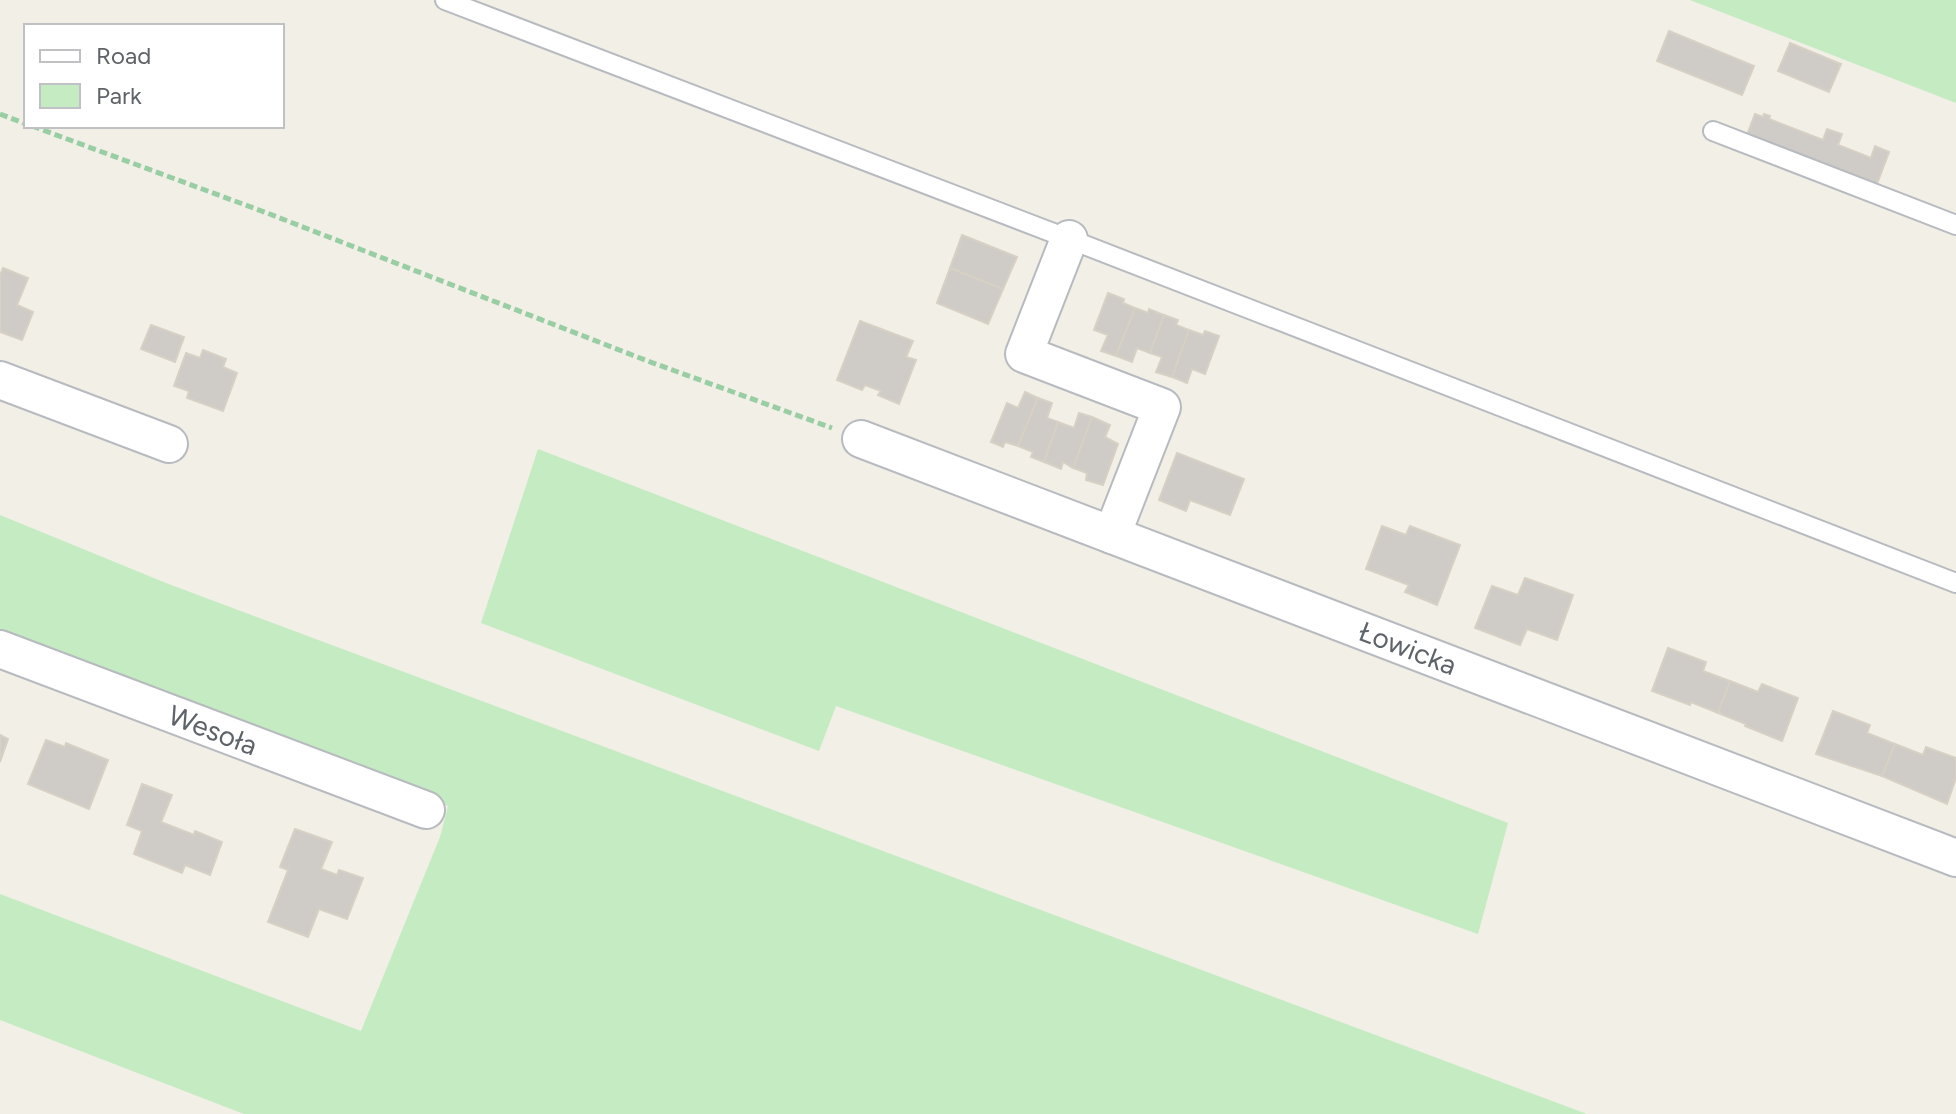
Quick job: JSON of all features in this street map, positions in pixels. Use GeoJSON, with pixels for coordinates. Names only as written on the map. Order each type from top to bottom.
{"type":"FeatureCollection","features":[{"type":"Feature","properties":{"kind":"street"},"geometry":{"type":"LineString","coordinates":[[1069,239],[1024,354],[1162,407],[1112,535]]}},
{"type":"Feature","properties":{"kind":"street"},"geometry":{"type":"LineString","coordinates":[[0,380],[169,444]]}},
{"type":"Feature","properties":{"kind":"street","name":"Łowicka"},"geometry":{"type":"LineString","coordinates":[[861,439],[1956,858]]}},
{"type":"Feature","properties":{"kind":"street","name":"Wesoła"},"geometry":{"type":"LineString","coordinates":[[0,649],[426,810]]}},
{"type":"Feature","properties":{"kind":"lane"},"geometry":{"type":"LineString","coordinates":[[445,0],[1956,583]]}},
{"type":"Feature","properties":{"kind":"lane"},"geometry":{"type":"LineString","coordinates":[[1713,131],[1956,225]]}},
{"type":"Feature","properties":{"kind":"path"},"geometry":{"type":"LineString","coordinates":[[0,114],[24,123]]}},
{"type":"Feature","properties":{"kind":"path"},"geometry":{"type":"LineString","coordinates":[[37,128],[861,439]]}},
{"type":"Feature","properties":{"kind":"green space"},"geometry":{"type":"Polygon","coordinates":[[[1690,0],[1956,0],[1956,103],[1690,0]]]}},
{"type":"Feature","properties":{"kind":"green space"},"geometry":{"type":"Polygon","coordinates":[[[538,449],[1508,823],[1478,934],[836,706],[819,751],[481,623],[538,449]]]}},
{"type":"Feature","properties":{"kind":"green space"},"geometry":{"type":"Polygon","coordinates":[[[0,515],[166,583],[1587,1114],[244,1114],[0,1020],[0,894],[361,1031],[440,837],[448,806],[0,631],[0,515]]]}},
{"type":"Feature","properties":{"kind":"building"},"geometry":{"type":"Polygon","coordinates":[[[1669,31],[1754,66],[1742,95],[1657,61],[1669,31]]]}},
{"type":"Feature","properties":{"kind":"building"},"geometry":{"type":"Polygon","coordinates":[[[1790,43],[1841,64],[1829,92],[1778,71],[1790,43]]]}},
{"type":"Feature","properties":{"kind":"building"},"geometry":{"type":"Polygon","coordinates":[[[1755,114],[1770,116],[1769,119],[1823,140],[1827,129],[1842,134],[1838,145],[1871,158],[1875,146],[1889,152],[1877,184],[1747,135],[1755,114]]]}},
{"type":"Feature","properties":{"kind":"building"},"geometry":{"type":"Polygon","coordinates":[[[962,235],[1017,257],[1003,289],[950,268],[962,235]]]}},
{"type":"Feature","properties":{"kind":"building"},"geometry":{"type":"Polygon","coordinates":[[[3,268],[28,278],[17,305],[33,312],[22,340],[0,332],[0,275],[3,268]]]}},
{"type":"Feature","properties":{"kind":"building"},"geometry":{"type":"Polygon","coordinates":[[[950,268],[1003,289],[988,324],[937,303],[950,268]]]}},
{"type":"Feature","properties":{"kind":"building"},"geometry":{"type":"Polygon","coordinates":[[[1108,293],[1124,299],[1123,303],[1135,308],[1116,356],[1101,351],[1108,335],[1094,330],[1108,293]]]}},
{"type":"Feature","properties":{"kind":"building"},"geometry":{"type":"Polygon","coordinates":[[[1135,308],[1164,315],[1150,353],[1137,348],[1132,362],[1116,356],[1135,308]]]}},
{"type":"Feature","properties":{"kind":"building"},"geometry":{"type":"Polygon","coordinates":[[[1164,315],[1178,320],[1176,325],[1189,330],[1172,377],[1156,372],[1162,357],[1150,353],[1164,315]]]}},
{"type":"Feature","properties":{"kind":"building"},"geometry":{"type":"Polygon","coordinates":[[[860,321],[913,341],[906,357],[916,360],[899,404],[878,395],[881,391],[865,385],[862,390],[837,380],[860,321]]]}},
{"type":"Feature","properties":{"kind":"building"},"geometry":{"type":"Polygon","coordinates":[[[151,325],[184,337],[175,362],[141,349],[151,325]]]}},
{"type":"Feature","properties":{"kind":"building"},"geometry":{"type":"Polygon","coordinates":[[[1189,330],[1219,336],[1205,374],[1192,369],[1187,383],[1172,377],[1189,330]]]}},
{"type":"Feature","properties":{"kind":"building"},"geometry":{"type":"Polygon","coordinates":[[[203,350],[226,359],[223,367],[237,373],[223,411],[187,398],[189,391],[174,386],[186,353],[200,358],[203,350]]]}},
{"type":"Feature","properties":{"kind":"building"},"geometry":{"type":"Polygon","coordinates":[[[1025,392],[1038,398],[1018,446],[1005,442],[1003,447],[991,442],[1007,403],[1018,408],[1025,392]]]}},
{"type":"Feature","properties":{"kind":"building"},"geometry":{"type":"Polygon","coordinates":[[[1038,398],[1052,403],[1047,418],[1058,422],[1044,462],[1031,457],[1033,452],[1018,446],[1038,398]]]}},
{"type":"Feature","properties":{"kind":"building"},"geometry":{"type":"Polygon","coordinates":[[[1079,413],[1092,417],[1073,468],[1063,462],[1061,469],[1044,462],[1058,422],[1074,428],[1079,413]]]}},
{"type":"Feature","properties":{"kind":"building"},"geometry":{"type":"Polygon","coordinates":[[[1092,417],[1110,425],[1105,437],[1118,444],[1103,485],[1086,480],[1087,473],[1073,468],[1092,417]]]}},
{"type":"Feature","properties":{"kind":"building"},"geometry":{"type":"Polygon","coordinates":[[[1177,453],[1244,479],[1230,515],[1190,500],[1186,511],[1159,500],[1177,453]]]}},
{"type":"Feature","properties":{"kind":"building"},"geometry":{"type":"Polygon","coordinates":[[[1382,526],[1406,535],[1410,526],[1460,545],[1437,605],[1405,592],[1409,585],[1366,569],[1382,526]]]}},
{"type":"Feature","properties":{"kind":"building"},"geometry":{"type":"Polygon","coordinates":[[[1525,578],[1573,595],[1557,640],[1527,629],[1520,645],[1475,628],[1492,586],[1518,595],[1525,578]]]}},
{"type":"Feature","properties":{"kind":"building"},"geometry":{"type":"Polygon","coordinates":[[[1668,648],[1706,662],[1703,671],[1730,681],[1718,713],[1652,691],[1668,648]]]}},
{"type":"Feature","properties":{"kind":"building"},"geometry":{"type":"Polygon","coordinates":[[[1730,681],[1758,692],[1762,684],[1798,698],[1782,741],[1718,713],[1730,681]]]}},
{"type":"Feature","properties":{"kind":"building"},"geometry":{"type":"Polygon","coordinates":[[[1833,711],[1870,725],[1867,733],[1895,744],[1882,776],[1816,754],[1833,711]]]}},
{"type":"Feature","properties":{"kind":"building"},"geometry":{"type":"Polygon","coordinates":[[[0,735],[8,739],[0,762],[0,735]]]}},
{"type":"Feature","properties":{"kind":"building"},"geometry":{"type":"Polygon","coordinates":[[[46,740],[65,747],[66,743],[108,760],[89,809],[28,784],[46,740]]]}},
{"type":"Feature","properties":{"kind":"building"},"geometry":{"type":"Polygon","coordinates":[[[1895,744],[1923,755],[1926,747],[1956,758],[1956,778],[1947,804],[1882,776],[1895,744]]]}},
{"type":"Feature","properties":{"kind":"building"},"geometry":{"type":"Polygon","coordinates":[[[142,784],[172,795],[161,822],[222,842],[210,875],[185,865],[182,873],[134,854],[142,831],[127,825],[142,784]]]}},
{"type":"Feature","properties":{"kind":"building"},"geometry":{"type":"Polygon","coordinates":[[[295,829],[332,842],[321,869],[337,875],[339,870],[363,878],[347,919],[319,909],[308,937],[268,922],[288,870],[280,867],[295,829]]]}}]}
